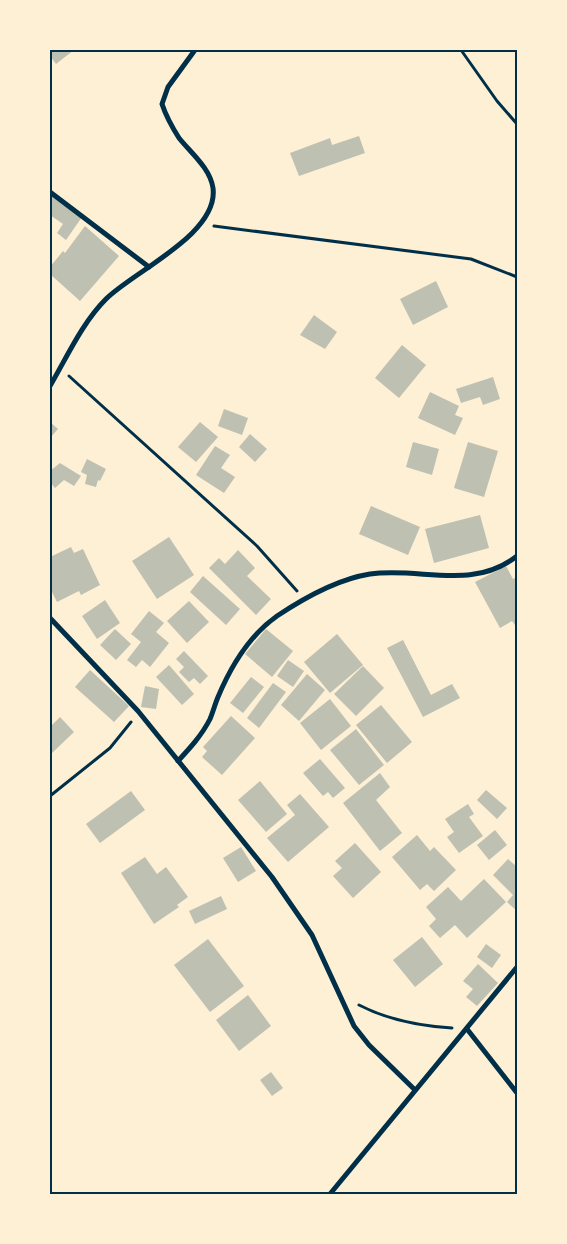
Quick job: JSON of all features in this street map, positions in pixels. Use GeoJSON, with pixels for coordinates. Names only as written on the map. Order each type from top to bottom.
{"type":"FeatureCollection","features":[{"type":"Feature","properties":{"kind":"street"},"geometry":{"type":"LineString","coordinates":[[50,386],[75,343],[106,299],[177,246],[201,224],[213,200],[211,179],[208,172],[178,136],[162,104],[168,87],[195,50]]}},
{"type":"Feature","properties":{"kind":"street"},"geometry":{"type":"LineString","coordinates":[[50,192],[149,267]]}},
{"type":"Feature","properties":{"kind":"street"},"geometry":{"type":"LineString","coordinates":[[178,761],[197,741],[236,662],[253,637],[276,617],[304,599],[346,581],[369,574],[395,573],[462,576],[486,574],[508,563],[517,556]]}},
{"type":"Feature","properties":{"kind":"street"},"geometry":{"type":"LineString","coordinates":[[50,618],[138,711],[272,877],[312,935],[338,995],[354,1026],[369,1045],[414,1089]]}},
{"type":"Feature","properties":{"kind":"street"},"geometry":{"type":"LineString","coordinates":[[330,1194],[414,1089],[467,1029],[517,967]]}},
{"type":"Feature","properties":{"kind":"street"},"geometry":{"type":"LineString","coordinates":[[467,1029],[517,1093]]}},
{"type":"Feature","properties":{"kind":"path"},"geometry":{"type":"LineString","coordinates":[[461,50],[517,124]]}},
{"type":"Feature","properties":{"kind":"path"},"geometry":{"type":"LineString","coordinates":[[201,224],[471,259],[517,276]]}},
{"type":"Feature","properties":{"kind":"path"},"geometry":{"type":"LineString","coordinates":[[60,368],[257,546],[304,599]]}},
{"type":"Feature","properties":{"kind":"path"},"geometry":{"type":"LineString","coordinates":[[50,796],[110,748],[138,711]]}},
{"type":"Feature","properties":{"kind":"path"},"geometry":{"type":"LineString","coordinates":[[338,995],[376,1014],[435,1027],[467,1029]]}},
{"type":"Feature","properties":{"kind":"building"},"geometry":{"type":"Polygon","coordinates":[[[50,50],[74,50],[56,64],[50,56],[50,50]]]}},
{"type":"Feature","properties":{"kind":"building"},"geometry":{"type":"Polygon","coordinates":[[[359,136],[365,153],[299,176],[290,153],[330,138],[332,145],[359,136]]]}},
{"type":"Feature","properties":{"kind":"building"},"geometry":{"type":"Polygon","coordinates":[[[50,195],[82,217],[66,240],[57,233],[63,224],[50,215],[50,195]]]}},
{"type":"Feature","properties":{"kind":"building"},"geometry":{"type":"Polygon","coordinates":[[[85,226],[119,256],[80,301],[50,274],[50,267],[63,251],[65,253],[85,226]]]}},
{"type":"Feature","properties":{"kind":"building"},"geometry":{"type":"Polygon","coordinates":[[[436,281],[448,307],[413,325],[400,299],[436,281]]]}},
{"type":"Feature","properties":{"kind":"building"},"geometry":{"type":"Polygon","coordinates":[[[314,315],[337,332],[325,349],[300,335],[314,315]]]}},
{"type":"Feature","properties":{"kind":"building"},"geometry":{"type":"Polygon","coordinates":[[[402,345],[426,365],[399,398],[375,378],[402,345]]]}},
{"type":"Feature","properties":{"kind":"building"},"geometry":{"type":"Polygon","coordinates":[[[493,377],[500,399],[483,405],[480,397],[461,403],[456,389],[493,377]]]}},
{"type":"Feature","properties":{"kind":"building"},"geometry":{"type":"Polygon","coordinates":[[[430,392],[459,406],[455,415],[463,418],[455,435],[418,418],[430,392]]]}},
{"type":"Feature","properties":{"kind":"building"},"geometry":{"type":"Polygon","coordinates":[[[224,409],[248,418],[242,435],[218,426],[224,409]]]}},
{"type":"Feature","properties":{"kind":"building"},"geometry":{"type":"Polygon","coordinates":[[[50,422],[58,429],[50,438],[50,422]]]}},
{"type":"Feature","properties":{"kind":"building"},"geometry":{"type":"Polygon","coordinates":[[[200,422],[218,437],[196,462],[178,447],[200,422]]]}},
{"type":"Feature","properties":{"kind":"building"},"geometry":{"type":"Polygon","coordinates":[[[250,434],[267,449],[255,462],[239,447],[250,434]]]}},
{"type":"Feature","properties":{"kind":"building"},"geometry":{"type":"Polygon","coordinates":[[[413,442],[439,449],[432,475],[406,467],[413,442]]]}},
{"type":"Feature","properties":{"kind":"building"},"geometry":{"type":"Polygon","coordinates":[[[468,442],[498,451],[484,497],[454,488],[468,442]]]}},
{"type":"Feature","properties":{"kind":"building"},"geometry":{"type":"Polygon","coordinates":[[[215,446],[230,455],[221,468],[235,477],[224,493],[196,475],[215,446]]]}},
{"type":"Feature","properties":{"kind":"building"},"geometry":{"type":"Polygon","coordinates":[[[87,459],[106,469],[100,481],[98,480],[96,487],[85,484],[87,475],[81,472],[87,459]]]}},
{"type":"Feature","properties":{"kind":"building"},"geometry":{"type":"Polygon","coordinates":[[[60,463],[81,476],[74,486],[64,480],[55,488],[50,482],[50,471],[60,463]]]}},
{"type":"Feature","properties":{"kind":"building"},"geometry":{"type":"Polygon","coordinates":[[[371,506],[420,527],[408,555],[359,534],[371,506]]]}},
{"type":"Feature","properties":{"kind":"building"},"geometry":{"type":"Polygon","coordinates":[[[480,515],[489,548],[434,563],[425,529],[480,515]]]}},
{"type":"Feature","properties":{"kind":"building"},"geometry":{"type":"Polygon","coordinates":[[[169,537],[194,575],[157,599],[132,561],[169,537]]]}},
{"type":"Feature","properties":{"kind":"building"},"geometry":{"type":"Polygon","coordinates":[[[71,547],[74,553],[83,549],[100,585],[81,595],[79,591],[57,602],[52,592],[50,592],[50,557],[71,547]]]}},
{"type":"Feature","properties":{"kind":"building"},"geometry":{"type":"Polygon","coordinates":[[[238,550],[255,568],[247,576],[271,599],[256,615],[209,568],[219,558],[225,564],[238,550]]]}},
{"type":"Feature","properties":{"kind":"building"},"geometry":{"type":"Polygon","coordinates":[[[506,566],[513,579],[517,577],[517,624],[515,625],[512,621],[500,628],[475,582],[506,566]]]}},
{"type":"Feature","properties":{"kind":"building"},"geometry":{"type":"Polygon","coordinates":[[[203,576],[240,609],[226,625],[190,592],[203,576]]]}},
{"type":"Feature","properties":{"kind":"building"},"geometry":{"type":"Polygon","coordinates":[[[105,600],[120,623],[97,639],[82,616],[105,600]]]}},
{"type":"Feature","properties":{"kind":"building"},"geometry":{"type":"Polygon","coordinates":[[[189,601],[209,622],[187,643],[167,621],[189,601]]]}},
{"type":"Feature","properties":{"kind":"building"},"geometry":{"type":"Polygon","coordinates":[[[149,611],[164,623],[156,632],[169,643],[150,667],[142,660],[136,667],[127,660],[141,642],[131,634],[149,611]]]}},
{"type":"Feature","properties":{"kind":"building"},"geometry":{"type":"Polygon","coordinates":[[[115,629],[131,644],[116,660],[100,645],[115,629]]]}},
{"type":"Feature","properties":{"kind":"building"},"geometry":{"type":"Polygon","coordinates":[[[266,629],[293,651],[272,677],[245,654],[266,629]]]}},
{"type":"Feature","properties":{"kind":"building"},"geometry":{"type":"Polygon","coordinates":[[[337,634],[363,665],[330,693],[304,662],[337,634]]]}},
{"type":"Feature","properties":{"kind":"building"},"geometry":{"type":"Polygon","coordinates":[[[403,640],[431,695],[452,684],[460,698],[423,717],[387,648],[403,640]]]}},
{"type":"Feature","properties":{"kind":"building"},"geometry":{"type":"Polygon","coordinates":[[[184,651],[208,676],[200,684],[194,678],[189,682],[179,672],[184,667],[176,659],[184,651]]]}},
{"type":"Feature","properties":{"kind":"building"},"geometry":{"type":"Polygon","coordinates":[[[288,660],[304,671],[293,687],[277,676],[288,660]]]}},
{"type":"Feature","properties":{"kind":"building"},"geometry":{"type":"Polygon","coordinates":[[[169,665],[194,694],[182,705],[156,677],[169,665]]]}},
{"type":"Feature","properties":{"kind":"building"},"geometry":{"type":"Polygon","coordinates":[[[363,666],[384,688],[356,716],[334,694],[363,666]]]}},
{"type":"Feature","properties":{"kind":"building"},"geometry":{"type":"Polygon","coordinates":[[[90,670],[129,706],[114,722],[75,687],[90,670]]]}},
{"type":"Feature","properties":{"kind":"building"},"geometry":{"type":"Polygon","coordinates":[[[307,674],[325,690],[299,721],[281,705],[307,674]]]}},
{"type":"Feature","properties":{"kind":"building"},"geometry":{"type":"Polygon","coordinates":[[[251,677],[264,687],[243,713],[230,703],[251,677]]]}},
{"type":"Feature","properties":{"kind":"building"},"geometry":{"type":"Polygon","coordinates":[[[273,683],[286,692],[259,728],[247,718],[273,683]]]}},
{"type":"Feature","properties":{"kind":"building"},"geometry":{"type":"Polygon","coordinates":[[[145,686],[159,689],[156,709],[141,707],[145,686]]]}},
{"type":"Feature","properties":{"kind":"building"},"geometry":{"type":"Polygon","coordinates":[[[330,699],[351,726],[321,750],[300,723],[330,699]]]}},
{"type":"Feature","properties":{"kind":"building"},"geometry":{"type":"Polygon","coordinates":[[[381,705],[412,742],[387,763],[356,725],[381,705]]]}},
{"type":"Feature","properties":{"kind":"building"},"geometry":{"type":"Polygon","coordinates":[[[231,716],[255,738],[222,775],[202,757],[207,751],[203,747],[231,716]]]}},
{"type":"Feature","properties":{"kind":"building"},"geometry":{"type":"Polygon","coordinates":[[[60,717],[74,732],[50,755],[50,727],[60,717]]]}},
{"type":"Feature","properties":{"kind":"building"},"geometry":{"type":"Polygon","coordinates":[[[356,729],[384,765],[359,785],[330,750],[356,729]]]}},
{"type":"Feature","properties":{"kind":"building"},"geometry":{"type":"Polygon","coordinates":[[[320,759],[345,788],[333,798],[328,792],[323,796],[303,773],[320,759]]]}},
{"type":"Feature","properties":{"kind":"building"},"geometry":{"type":"Polygon","coordinates":[[[380,773],[390,787],[376,800],[402,833],[380,851],[343,803],[380,773]]]}},
{"type":"Feature","properties":{"kind":"building"},"geometry":{"type":"Polygon","coordinates":[[[260,781],[287,814],[266,832],[238,800],[260,781]]]}},
{"type":"Feature","properties":{"kind":"building"},"geometry":{"type":"Polygon","coordinates":[[[486,790],[507,808],[497,819],[477,800],[486,790]]]}},
{"type":"Feature","properties":{"kind":"building"},"geometry":{"type":"Polygon","coordinates":[[[131,791],[145,810],[100,843],[86,824],[131,791]]]}},
{"type":"Feature","properties":{"kind":"building"},"geometry":{"type":"Polygon","coordinates":[[[300,794],[329,827],[288,862],[267,838],[295,815],[287,805],[300,794]]]}},
{"type":"Feature","properties":{"kind":"building"},"geometry":{"type":"Polygon","coordinates":[[[468,804],[474,814],[469,817],[483,836],[459,853],[447,837],[454,832],[445,819],[468,804]]]}},
{"type":"Feature","properties":{"kind":"building"},"geometry":{"type":"Polygon","coordinates":[[[495,830],[507,845],[489,860],[477,845],[495,830]]]}},
{"type":"Feature","properties":{"kind":"building"},"geometry":{"type":"Polygon","coordinates":[[[417,835],[430,851],[434,847],[456,870],[434,891],[427,884],[420,890],[392,857],[417,835]]]}},
{"type":"Feature","properties":{"kind":"building"},"geometry":{"type":"Polygon","coordinates":[[[355,843],[381,872],[353,898],[333,876],[342,868],[335,861],[355,843]]]}},
{"type":"Feature","properties":{"kind":"building"},"geometry":{"type":"Polygon","coordinates":[[[241,847],[256,871],[238,882],[223,858],[241,847]]]}},
{"type":"Feature","properties":{"kind":"building"},"geometry":{"type":"Polygon","coordinates":[[[145,857],[157,874],[166,867],[188,897],[177,905],[179,907],[154,924],[121,873],[145,857]]]}},
{"type":"Feature","properties":{"kind":"building"},"geometry":{"type":"Polygon","coordinates":[[[508,859],[517,867],[517,911],[507,902],[513,895],[493,875],[508,859]]]}},
{"type":"Feature","properties":{"kind":"building"},"geometry":{"type":"Polygon","coordinates":[[[484,879],[506,902],[467,938],[455,925],[440,938],[429,926],[436,919],[426,907],[448,887],[461,901],[484,879]]]}},
{"type":"Feature","properties":{"kind":"building"},"geometry":{"type":"Polygon","coordinates":[[[221,896],[227,909],[195,924],[189,911],[221,896]]]}},
{"type":"Feature","properties":{"kind":"building"},"geometry":{"type":"Polygon","coordinates":[[[422,937],[443,964],[415,987],[393,960],[422,937]]]}},
{"type":"Feature","properties":{"kind":"building"},"geometry":{"type":"Polygon","coordinates":[[[208,939],[244,986],[210,1012],[174,965],[208,939]]]}},
{"type":"Feature","properties":{"kind":"building"},"geometry":{"type":"Polygon","coordinates":[[[486,944],[501,955],[492,968],[477,957],[486,944]]]}},
{"type":"Feature","properties":{"kind":"building"},"geometry":{"type":"Polygon","coordinates":[[[478,964],[498,983],[477,1006],[466,997],[473,989],[463,981],[478,964]]]}},
{"type":"Feature","properties":{"kind":"building"},"geometry":{"type":"Polygon","coordinates":[[[248,995],[271,1026],[239,1051],[216,1020],[248,995]]]}},
{"type":"Feature","properties":{"kind":"building"},"geometry":{"type":"Polygon","coordinates":[[[271,1072],[283,1088],[272,1096],[260,1080],[271,1072]]]}}]}
